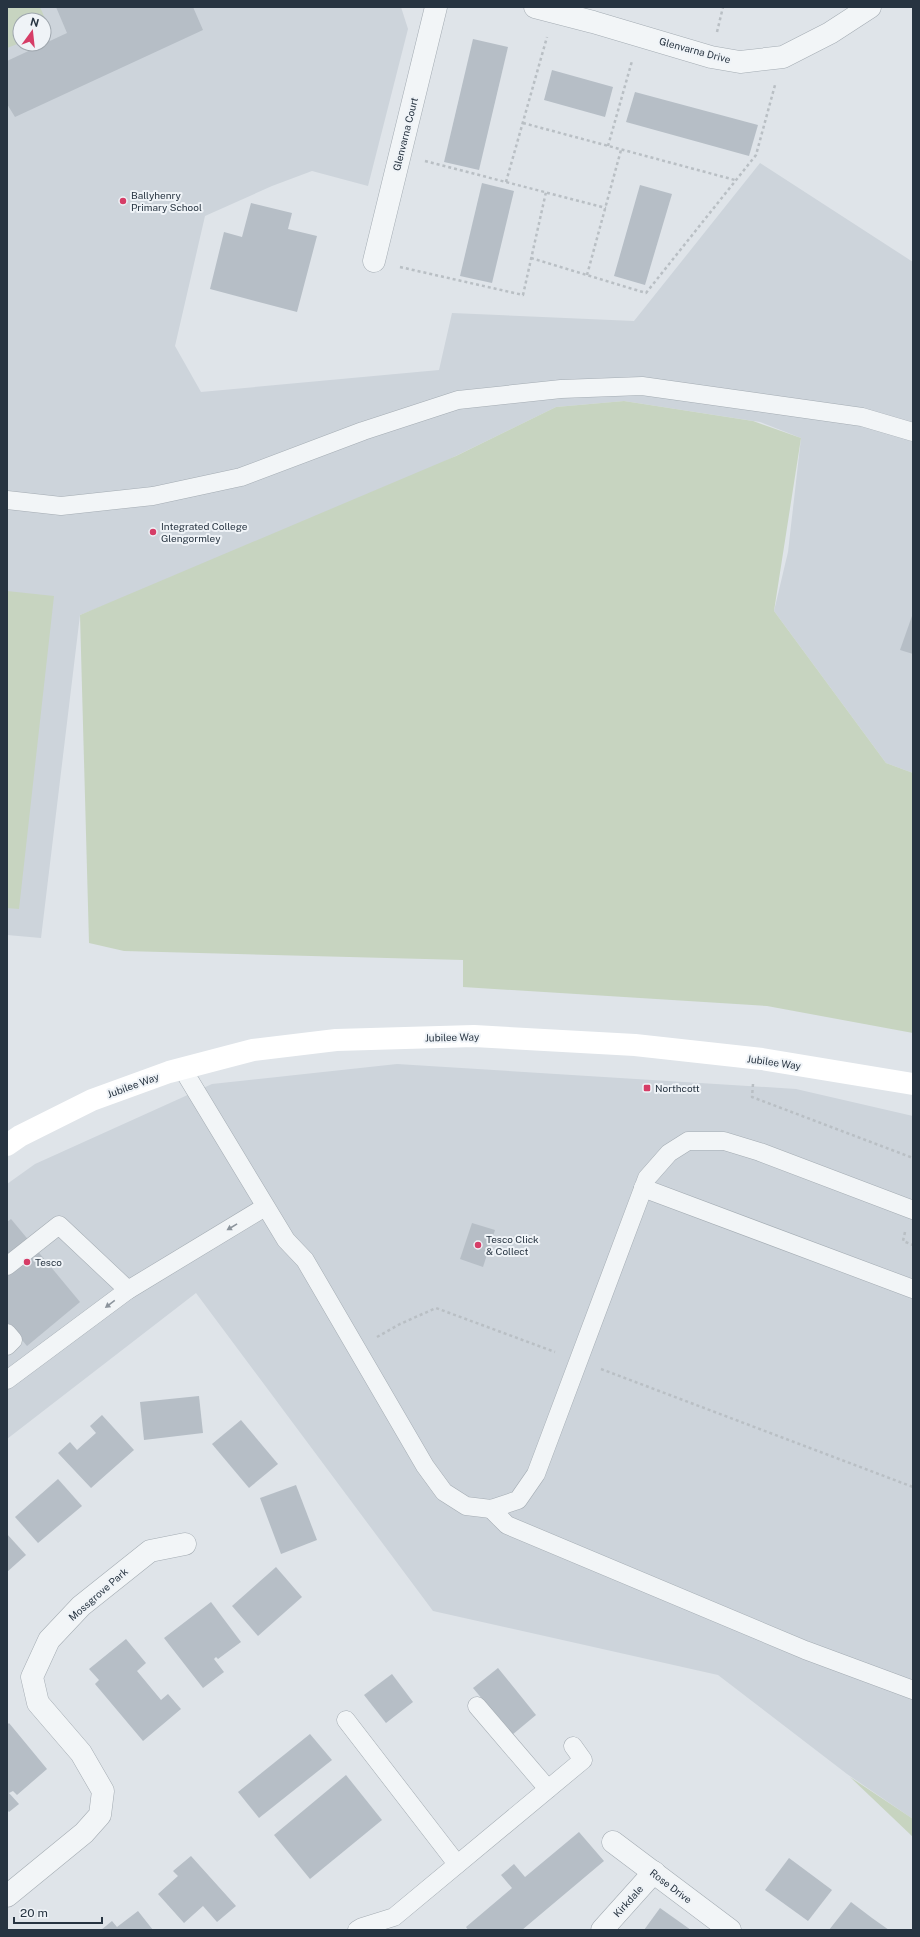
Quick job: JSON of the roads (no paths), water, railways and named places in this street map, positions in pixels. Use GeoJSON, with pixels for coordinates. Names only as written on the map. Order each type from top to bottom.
{"type":"FeatureCollection","features":[{"type":"Feature","properties":{"kind":"street","name":"Glenvarna Court"},"geometry":{"type":"LineString","coordinates":[[374,260],[436,7]]}},
{"type":"Feature","properties":{"kind":"street","name":"Glenvarna Drive"},"geometry":{"type":"LineString","coordinates":[[544,9],[594,14],[639,35],[711,57],[740,62],[783,57],[830,34],[870,7]]}},
{"type":"Feature","properties":{"kind":"street","name":"Jubilee Way"},"geometry":{"type":"LineString","coordinates":[[7,1145],[20,1136],[92,1100],[182,1068],[253,1050],[336,1040],[474,1036],[635,1045],[756,1058],[913,1084]]}},
{"type":"Feature","properties":{"kind":"street","name":"Mossgrove Park"},"geometry":{"type":"LineString","coordinates":[[7,1896],[84,1833],[100,1815],[103,1791],[81,1753],[38,1703],[32,1677],[49,1640],[81,1606],[150,1551],[185,1544]]}},
{"type":"Feature","properties":{"kind":"street","name":"Rose Drive"},"geometry":{"type":"LineString","coordinates":[[613,1842],[730,1930]]}},
{"type":"Feature","properties":{"kind":"street","name":"Kirkdale"},"geometry":{"type":"LineString","coordinates":[[602,1930],[654,1872]]}},
{"type":"Feature","properties":{"kind":"lane"},"geometry":{"type":"LineString","coordinates":[[7,500],[61,506],[153,496],[242,477],[363,431],[458,400],[561,389],[642,386],[862,417],[913,432]]}},
{"type":"Feature","properties":{"kind":"lane"},"geometry":{"type":"LineString","coordinates":[[182,1068],[286,1240],[305,1260],[425,1466],[444,1492],[466,1506],[491,1509],[518,1500],[536,1474],[577,1360],[647,1178],[669,1153],[688,1141],[724,1141],[760,1152],[913,1210]]}},
{"type":"Feature","properties":{"kind":"lane"},"geometry":{"type":"LineString","coordinates":[[643,1188],[913,1288]]}},
{"type":"Feature","properties":{"kind":"lane"},"geometry":{"type":"LineString","coordinates":[[7,1380],[128,1290],[265,1207]]}},
{"type":"Feature","properties":{"kind":"lane"},"geometry":{"type":"LineString","coordinates":[[7,1266],[58,1225],[128,1290]]}},
{"type":"Feature","properties":{"kind":"lane"},"geometry":{"type":"LineString","coordinates":[[7,1332],[13,1340],[7,1346]]}},
{"type":"Feature","properties":{"kind":"lane"},"geometry":{"type":"LineString","coordinates":[[491,1509],[507,1526],[805,1650],[913,1690]]}},
{"type":"Feature","properties":{"kind":"lane"},"geometry":{"type":"LineString","coordinates":[[477,1706],[548,1789]]}},
{"type":"Feature","properties":{"kind":"lane"},"geometry":{"type":"LineString","coordinates":[[346,1720],[458,1864]]}},
{"type":"Feature","properties":{"kind":"lane"},"geometry":{"type":"LineString","coordinates":[[358,1930],[362,1927],[394,1917],[582,1760],[572,1746]]}},
{"type":"Feature","properties":{"kind":"place","name":"Ballyhenry Primary School"},"geometry":{"type":"Point","coordinates":[123,201]}},
{"type":"Feature","properties":{"kind":"place","name":"Integrated College Glengormley"},"geometry":{"type":"Point","coordinates":[153,532]}},
{"type":"Feature","properties":{"kind":"place","name":"Northcott"},"geometry":{"type":"Point","coordinates":[647,1088]}},
{"type":"Feature","properties":{"kind":"place","name":"Tesco Click & Collect"},"geometry":{"type":"Point","coordinates":[478,1245]}},
{"type":"Feature","properties":{"kind":"place","name":"Tesco"},"geometry":{"type":"Point","coordinates":[27,1262]}}]}
